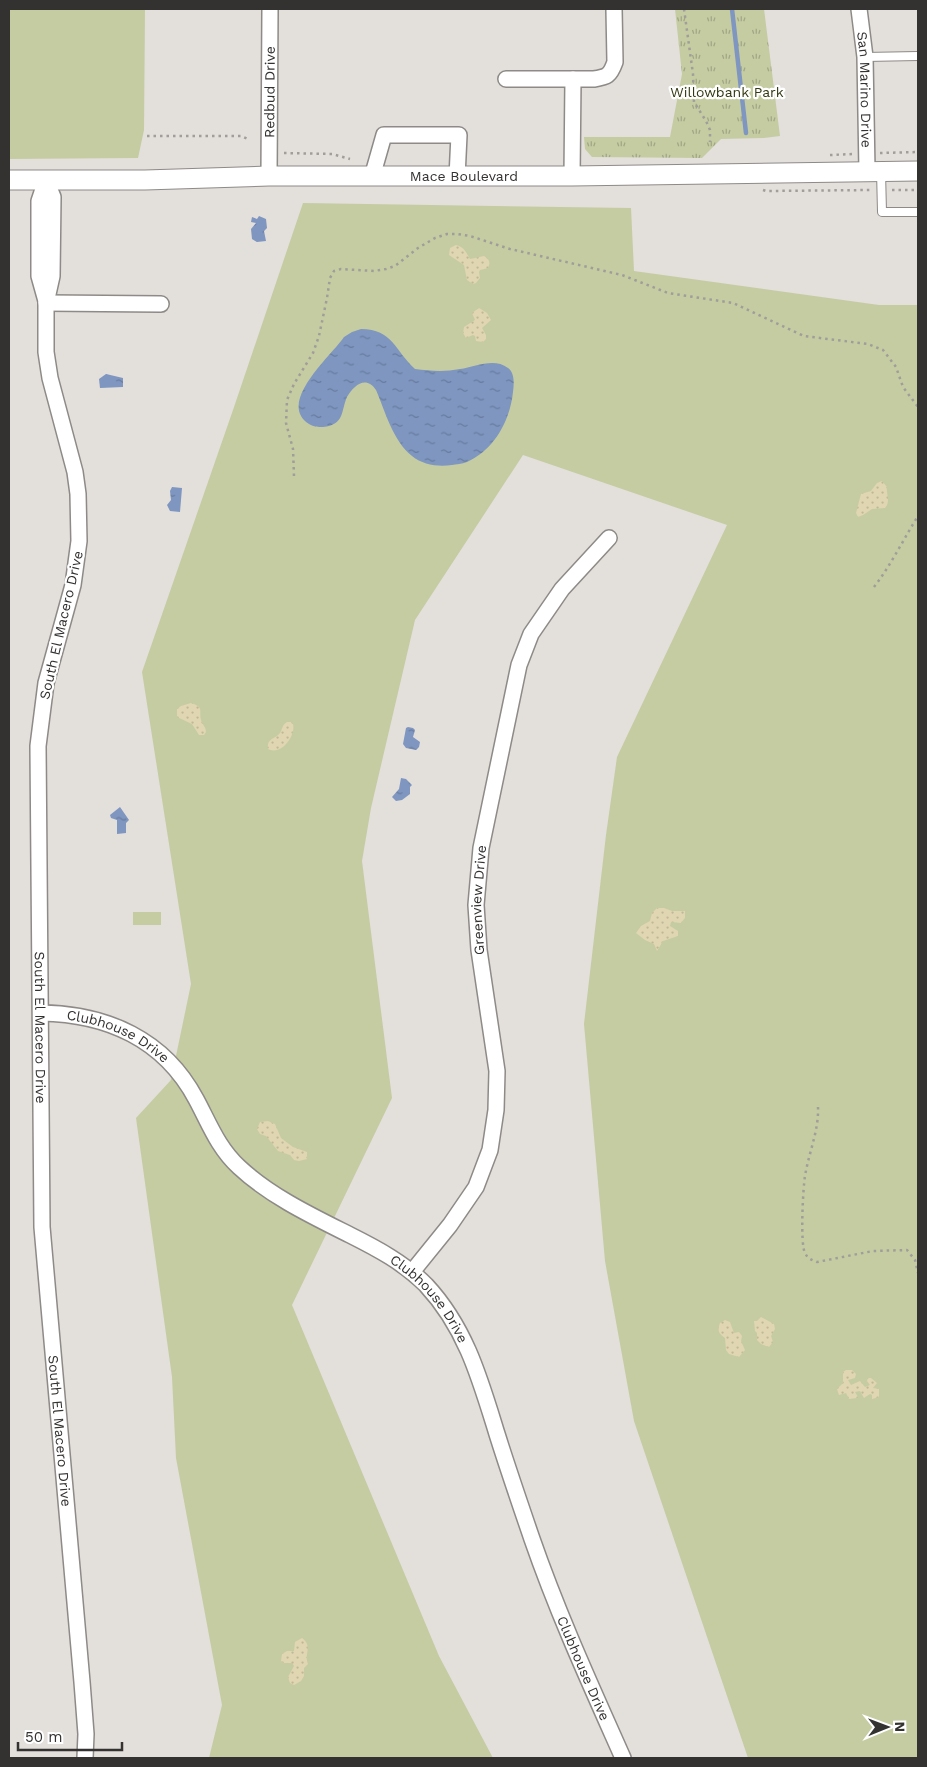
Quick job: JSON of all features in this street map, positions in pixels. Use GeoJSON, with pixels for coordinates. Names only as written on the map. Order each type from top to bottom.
{"type":"FeatureCollection","features":[{"type":"Feature","properties":{"kind":"street","name":"Redbud Drive"},"geometry":{"type":"LineString","coordinates":[[269,176],[270,9]]}},
{"type":"Feature","properties":{"kind":"street"},"geometry":{"type":"LineString","coordinates":[[506,79],[594,79],[606,77],[612,70],[615,62],[614,9]]}},
{"type":"Feature","properties":{"kind":"street","name":"San Marino Drive"},"geometry":{"type":"LineString","coordinates":[[859,9],[865,57],[872,165]]}},
{"type":"Feature","properties":{"kind":"street"},"geometry":{"type":"LineString","coordinates":[[572,176],[573,79]]}},
{"type":"Feature","properties":{"kind":"street"},"geometry":{"type":"LineString","coordinates":[[374,170],[384,135],[459,135],[457,177]]}},
{"type":"Feature","properties":{"kind":"street","name":"Mace Boulevard"},"geometry":{"type":"LineString","coordinates":[[9,180],[145,180],[374,170],[457,177],[572,176],[872,165],[918,171]]}},
{"type":"Feature","properties":{"kind":"street","name":"South El Macero Drive"},"geometry":{"type":"LineString","coordinates":[[46,180],[39,201],[39,276],[46,303],[46,352],[50,378],[75,472],[80,517],[80,541],[73,585],[52,658],[45,691],[40,731],[38,786],[42,1227],[81,1672],[86,1734],[85,1758]]}},
{"type":"Feature","properties":{"kind":"street"},"geometry":{"type":"LineString","coordinates":[[46,303],[160,304]]}},
{"type":"Feature","properties":{"kind":"street","name":"Greenview Drive"},"geometry":{"type":"LineString","coordinates":[[412,1272],[450,1225],[476,1187],[490,1150],[496,1110],[497,1071],[479,950],[476,905],[481,848],[519,665],[531,634],[562,589],[609,538]]}},
{"type":"Feature","properties":{"kind":"street","name":"Clubhouse Drive"},"geometry":{"type":"LineString","coordinates":[[41,1013],[70,1014],[104,1022],[129,1032],[146,1043],[162,1056],[186,1084],[222,1149],[238,1166],[280,1196],[384,1253],[412,1272],[446,1309],[473,1360],[532,1540],[560,1614],[623,1758]]}},
{"type":"Feature","properties":{"kind":"lane"},"geometry":{"type":"LineString","coordinates":[[865,57],[918,56]]}},
{"type":"Feature","properties":{"kind":"lane"},"geometry":{"type":"LineString","coordinates":[[872,165],[882,212],[918,212]]}},
{"type":"Feature","properties":{"kind":"path"},"geometry":{"type":"LineString","coordinates":[[684,9],[693,74],[694,102],[710,130],[710,142]]}},
{"type":"Feature","properties":{"kind":"path"},"geometry":{"type":"LineString","coordinates":[[147,136],[241,136],[250,140]]}},
{"type":"Feature","properties":{"kind":"path"},"geometry":{"type":"LineString","coordinates":[[849,154],[872,165],[918,152]]}},
{"type":"Feature","properties":{"kind":"path"},"geometry":{"type":"LineString","coordinates":[[270,154],[332,154],[361,162],[374,170]]}},
{"type":"Feature","properties":{"kind":"path"},"geometry":{"type":"LineString","coordinates":[[902,190],[918,190]]}},
{"type":"Feature","properties":{"kind":"path"},"geometry":{"type":"LineString","coordinates":[[294,476],[293,449],[286,423],[287,400],[294,384],[313,353],[320,336],[330,278],[334,271],[341,269],[374,271],[396,266],[418,248],[435,238],[447,234],[470,236],[510,249],[622,275],[668,293],[733,303],[804,336],[868,344],[883,350],[896,367],[903,387],[918,407]]}},
{"type":"Feature","properties":{"kind":"path"},"geometry":{"type":"LineString","coordinates":[[874,587],[888,568],[918,516]]}},
{"type":"Feature","properties":{"kind":"path"},"geometry":{"type":"LineString","coordinates":[[818,1107],[818,1125],[812,1144],[804,1187],[802,1243],[805,1253],[810,1260],[817,1262],[873,1251],[907,1250],[915,1260],[918,1273]]}},
{"type":"Feature","properties":{"kind":"green space"},"geometry":{"type":"Polygon","coordinates":[[[9,9],[145,9],[144,130],[138,158],[9,159],[9,9]]]}},
{"type":"Feature","properties":{"kind":"green space","name":"Willowbank Park"},"geometry":{"type":"Polygon","coordinates":[[[675,9],[764,9],[780,136],[721,139],[702,158],[592,157],[585,149],[584,137],[670,137],[682,74],[675,9]]]}},
{"type":"Feature","properties":{"kind":"green space"},"geometry":{"type":"Polygon","coordinates":[[[303,203],[631,208],[634,271],[879,305],[918,305],[918,1758],[748,1758],[634,1421],[605,1261],[584,1024],[617,757],[727,525],[523,455],[415,620],[371,808],[362,861],[392,1098],[292,1305],[439,1656],[493,1758],[209,1758],[222,1705],[176,1458],[172,1377],[136,1118],[171,1080],[191,984],[142,672],[303,203]]]}},
{"type":"Feature","properties":{"kind":"green space"},"geometry":{"type":"Polygon","coordinates":[[[133,912],[161,912],[161,925],[133,925],[133,912]]]}},
{"type":"Feature","properties":{"kind":"sand"},"geometry":{"type":"Polygon","coordinates":[[[456,245],[463,248],[470,259],[484,256],[489,261],[488,268],[480,270],[480,278],[476,283],[473,284],[467,280],[464,265],[449,255],[450,248],[456,245]]]}},
{"type":"Feature","properties":{"kind":"sand"},"geometry":{"type":"Polygon","coordinates":[[[479,308],[487,313],[491,320],[482,328],[486,335],[486,339],[483,342],[476,341],[473,335],[466,338],[463,333],[464,327],[475,320],[472,313],[479,308]]]}},
{"type":"Feature","properties":{"kind":"sand"},"geometry":{"type":"Polygon","coordinates":[[[882,481],[887,487],[888,500],[885,508],[872,509],[858,517],[856,513],[861,494],[871,491],[877,483],[882,481]]]}},
{"type":"Feature","properties":{"kind":"sand"},"geometry":{"type":"Polygon","coordinates":[[[191,703],[200,709],[201,720],[206,730],[204,735],[199,735],[192,724],[177,717],[177,709],[191,703]]]}},
{"type":"Feature","properties":{"kind":"sand"},"geometry":{"type":"Polygon","coordinates":[[[287,722],[293,724],[293,729],[287,744],[278,750],[268,749],[270,741],[280,733],[283,725],[287,722]]]}},
{"type":"Feature","properties":{"kind":"sand"},"geometry":{"type":"Polygon","coordinates":[[[657,908],[685,911],[685,918],[681,923],[671,922],[670,926],[678,931],[678,936],[663,941],[657,951],[654,944],[636,933],[641,926],[650,921],[652,913],[657,908]]]}},
{"type":"Feature","properties":{"kind":"sand"},"geometry":{"type":"Polygon","coordinates":[[[268,1121],[275,1124],[281,1138],[293,1147],[307,1152],[307,1159],[294,1160],[290,1155],[278,1151],[266,1136],[260,1134],[257,1129],[260,1122],[268,1121]]]}},
{"type":"Feature","properties":{"kind":"sand"},"geometry":{"type":"Polygon","coordinates":[[[761,1317],[774,1324],[775,1329],[771,1336],[773,1342],[769,1347],[757,1340],[754,1321],[761,1317]]]}},
{"type":"Feature","properties":{"kind":"sand"},"geometry":{"type":"Polygon","coordinates":[[[725,1320],[730,1322],[734,1333],[739,1332],[742,1336],[741,1341],[745,1350],[739,1357],[729,1354],[726,1350],[725,1338],[719,1332],[720,1323],[725,1320]]]}},
{"type":"Feature","properties":{"kind":"sand"},"geometry":{"type":"Polygon","coordinates":[[[852,1370],[856,1374],[855,1378],[848,1380],[851,1385],[860,1381],[865,1387],[870,1385],[867,1381],[868,1378],[871,1378],[877,1383],[873,1388],[879,1389],[879,1397],[872,1399],[870,1394],[864,1398],[860,1391],[855,1392],[857,1398],[849,1399],[846,1393],[839,1395],[837,1389],[843,1383],[843,1372],[852,1370]]]}},
{"type":"Feature","properties":{"kind":"sand"},"geometry":{"type":"Polygon","coordinates":[[[302,1638],[308,1647],[308,1664],[304,1668],[304,1676],[301,1681],[294,1685],[290,1683],[288,1677],[294,1666],[292,1663],[281,1661],[282,1654],[287,1651],[294,1651],[295,1642],[302,1638]]]}},
{"type":"Feature","properties":{"kind":"water"},"geometry":{"type":"Polygon","coordinates":[[[259,216],[266,219],[267,228],[264,231],[266,241],[257,242],[252,239],[251,229],[256,223],[251,222],[252,217],[257,219],[259,216]]]}},
{"type":"Feature","properties":{"kind":"water"},"geometry":{"type":"Polygon","coordinates":[[[361,329],[372,330],[387,337],[415,369],[449,371],[491,363],[497,363],[508,368],[514,379],[511,403],[504,424],[493,442],[477,457],[465,463],[441,466],[421,461],[405,450],[390,425],[376,390],[364,382],[360,383],[347,397],[339,420],[330,426],[323,427],[309,424],[300,415],[299,404],[302,392],[309,380],[344,337],[361,329]]]}},
{"type":"Feature","properties":{"kind":"water"},"geometry":{"type":"Polygon","coordinates":[[[106,374],[123,378],[123,387],[100,388],[99,379],[106,374]]]}},
{"type":"Feature","properties":{"kind":"water"},"geometry":{"type":"Polygon","coordinates":[[[172,487],[182,488],[180,512],[170,511],[167,505],[171,500],[170,491],[172,487]]]}},
{"type":"Feature","properties":{"kind":"water"},"geometry":{"type":"Polygon","coordinates":[[[406,728],[415,730],[413,737],[420,742],[416,750],[406,748],[403,744],[406,728]]]}},
{"type":"Feature","properties":{"kind":"water"},"geometry":{"type":"Polygon","coordinates":[[[401,778],[406,779],[412,785],[410,787],[410,794],[402,800],[396,801],[392,797],[399,789],[401,778]]]}},
{"type":"Feature","properties":{"kind":"water"},"geometry":{"type":"Polygon","coordinates":[[[120,807],[129,820],[126,823],[126,833],[117,834],[117,820],[111,818],[110,815],[120,807]]]}},
{"type":"Feature","properties":{"kind":"waterway"},"geometry":{"type":"LineString","coordinates":[[732,9],[746,133]]}}]}
